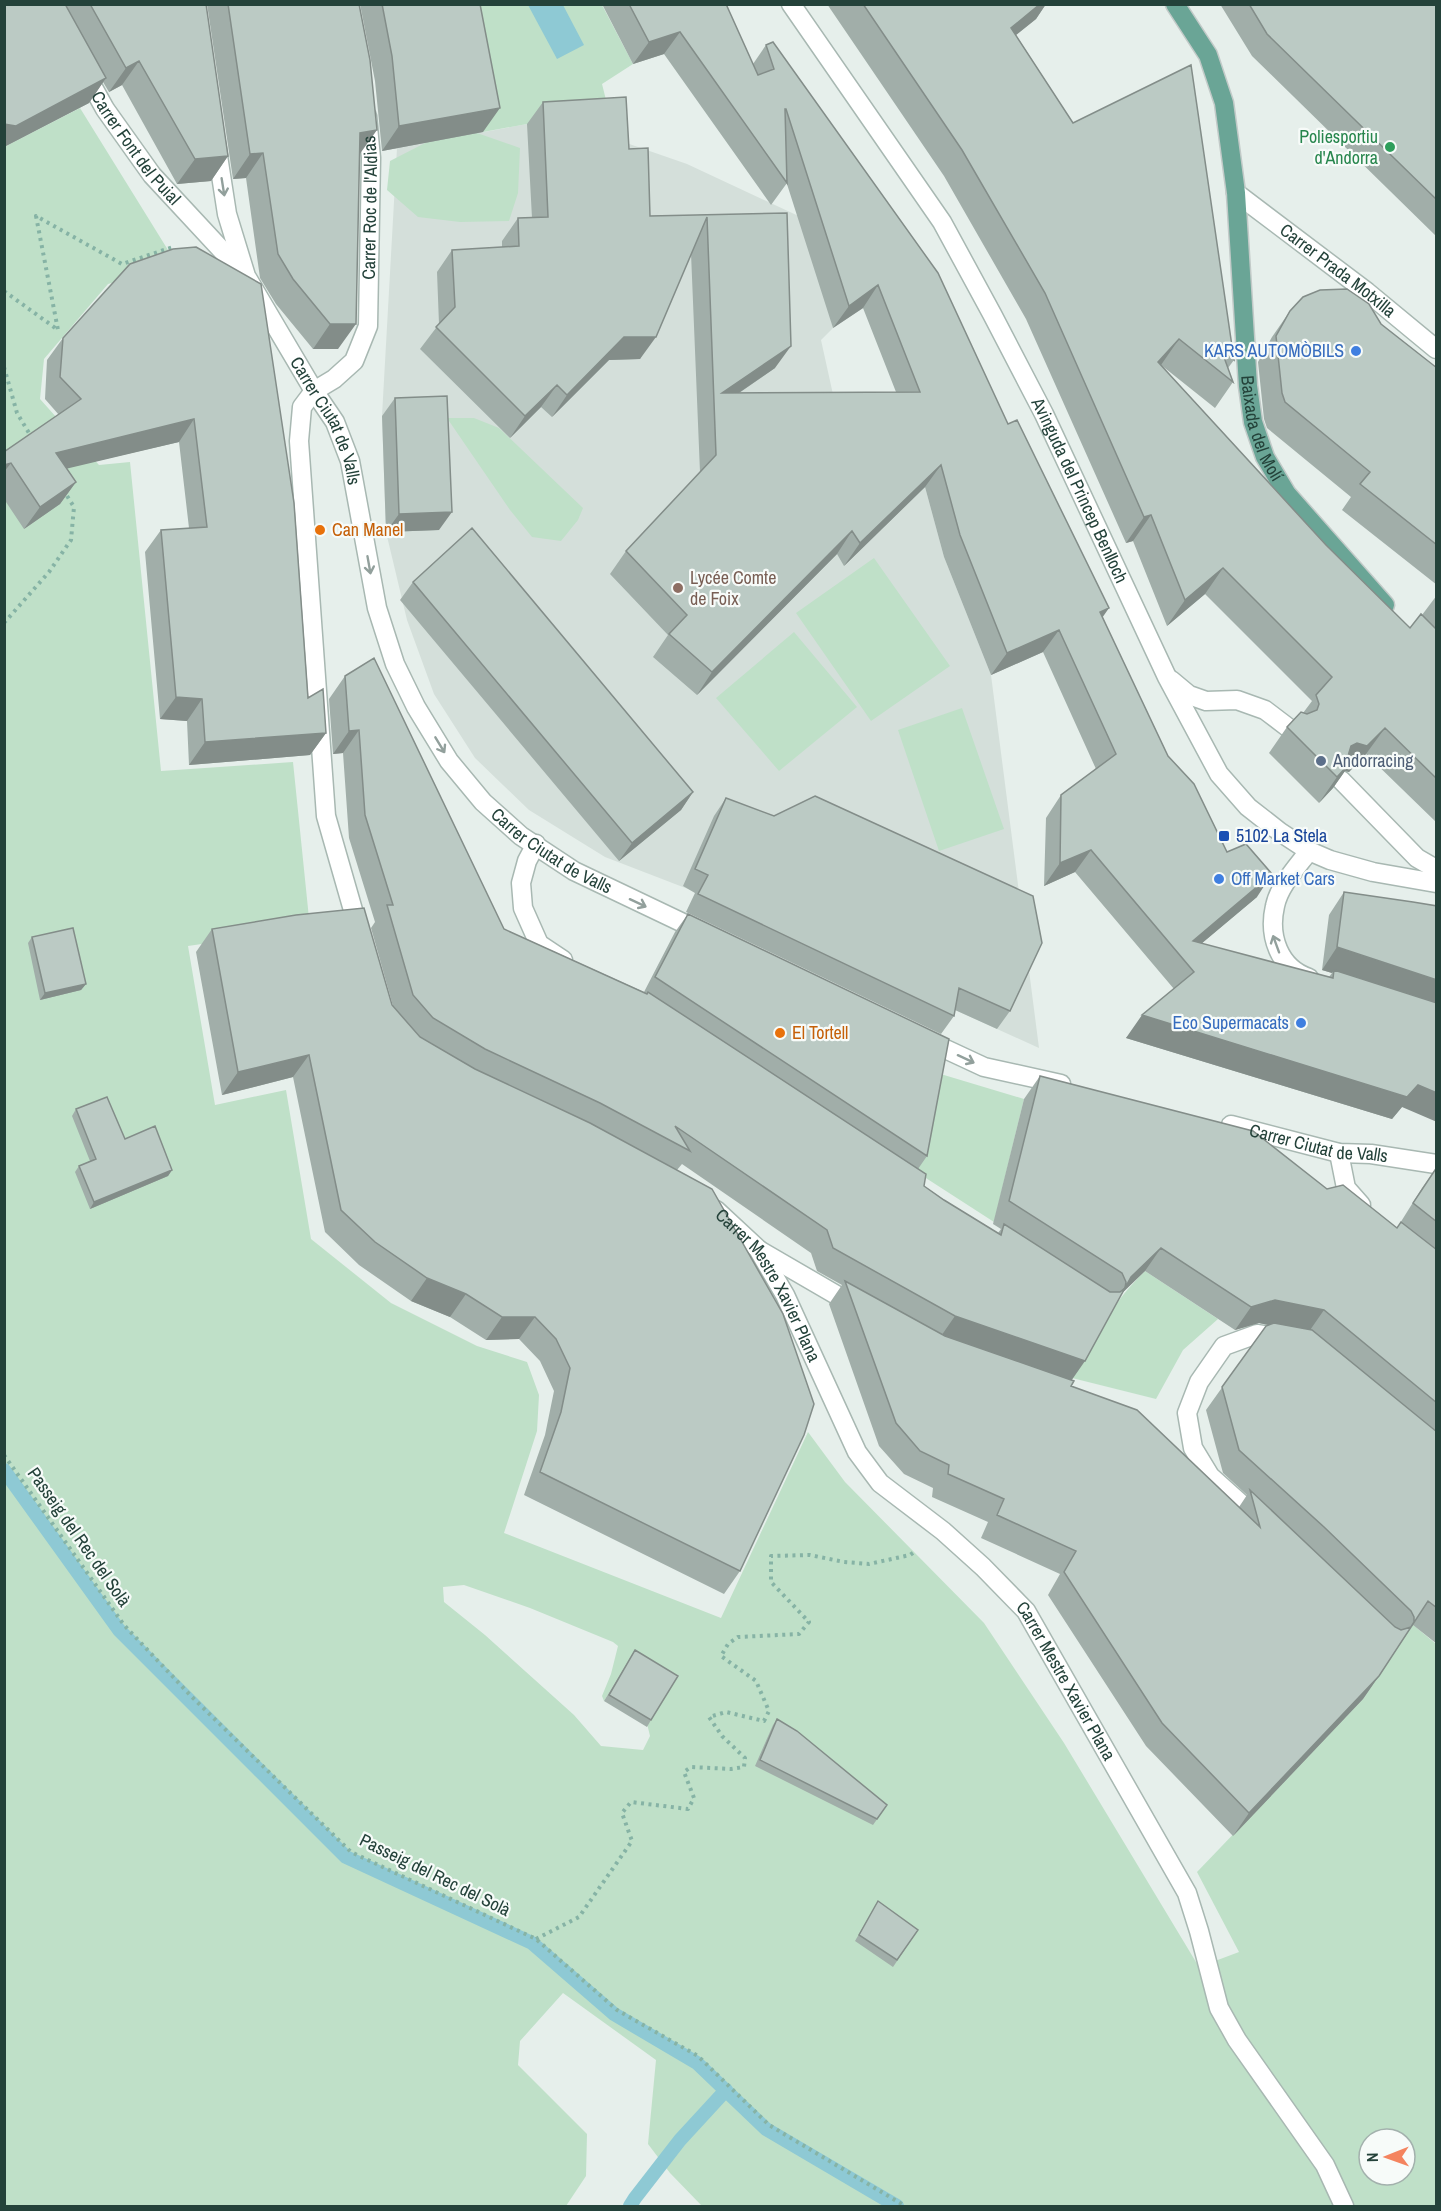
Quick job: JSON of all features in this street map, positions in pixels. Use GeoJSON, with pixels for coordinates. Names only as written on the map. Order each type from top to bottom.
{"type":"FeatureCollection","features":[{"type":"Feature","properties":{"kind":"main road","name":"Baixada del Molí"},"geometry":{"type":"LineString","coordinates":[[1175,4],[1208,55],[1224,103],[1236,193],[1248,386],[1253,422],[1265,457],[1287,494],[1395,615]]}},
{"type":"Feature","properties":{"kind":"street","name":"Avinguda del Princep Benlloch"},"geometry":{"type":"LineString","coordinates":[[790,4],[942,222],[1044,414],[1167,677],[1219,774],[1248,807],[1309,851],[1330,860],[1373,872],[1437,883]]}},
{"type":"Feature","properties":{"kind":"street","name":"Carrer Font del Puial"},"geometry":{"type":"LineString","coordinates":[[76,57],[105,109],[152,174],[246,276]]}},
{"type":"Feature","properties":{"kind":"street","name":"Carrer Roc de l'Aldias"},"geometry":{"type":"LineString","coordinates":[[314,392],[334,379],[354,361],[368,326],[371,158],[365,94]]}},
{"type":"Feature","properties":{"kind":"street","name":"Carrer Ciutat de Valls"},"geometry":{"type":"LineString","coordinates":[[214,131],[227,214],[246,276],[314,392],[335,422],[350,460],[377,608],[395,664],[449,760],[483,802],[521,836],[574,870],[721,941]]}},
{"type":"Feature","properties":{"kind":"street","name":"Carrer Prada Motxilla"},"geometry":{"type":"LineString","coordinates":[[1236,193],[1367,292],[1437,349]]}},
{"type":"Feature","properties":{"kind":"street"},"geometry":{"type":"LineString","coordinates":[[314,392],[302,407],[299,441],[322,776],[326,816],[363,946]]}},
{"type":"Feature","properties":{"kind":"street"},"geometry":{"type":"LineString","coordinates":[[1167,677],[1189,695],[1206,700],[1237,700],[1265,710],[1290,729]]}},
{"type":"Feature","properties":{"kind":"street"},"geometry":{"type":"LineString","coordinates":[[1341,780],[1417,858],[1437,868]]}},
{"type":"Feature","properties":{"kind":"street"},"geometry":{"type":"LineString","coordinates":[[536,844],[527,861],[521,883],[523,908],[539,944],[579,971]]}},
{"type":"Feature","properties":{"kind":"street"},"geometry":{"type":"LineString","coordinates":[[1309,851],[1286,883],[1275,905],[1272,934],[1281,958],[1298,974],[1329,985]]}},
{"type":"Feature","properties":{"kind":"street"},"geometry":{"type":"LineString","coordinates":[[911,1032],[984,1067],[1074,1087]]}},
{"type":"Feature","properties":{"kind":"street","name":"Carrer Ciutat de Valls"},"geometry":{"type":"LineString","coordinates":[[1211,1120],[1339,1153],[1371,1154],[1437,1164]]}},
{"type":"Feature","properties":{"kind":"street"},"geometry":{"type":"LineString","coordinates":[[1339,1153],[1346,1188],[1370,1214]]}},
{"type":"Feature","properties":{"kind":"street","name":"Carrer Mestre Xavier Plana"},"geometry":{"type":"LineString","coordinates":[[699,1200],[718,1211],[758,1249],[785,1295],[857,1452],[880,1483],[943,1531],[983,1567],[1026,1611],[1186,1893],[1199,1930],[1219,2008],[1237,2040],[1325,2165],[1344,2206]]}},
{"type":"Feature","properties":{"kind":"street"},"geometry":{"type":"LineString","coordinates":[[758,1249],[868,1314]]}},
{"type":"Feature","properties":{"kind":"street"},"geometry":{"type":"LineString","coordinates":[[1267,1528],[1210,1476],[1193,1448],[1187,1413],[1199,1382],[1224,1346],[1257,1334],[1301,1342]]}},
{"type":"Feature","properties":{"kind":"path"},"geometry":{"type":"LineString","coordinates":[[4,291],[58,330],[36,216],[122,264],[168,249],[204,233]]}},
{"type":"Feature","properties":{"kind":"path"},"geometry":{"type":"LineString","coordinates":[[4,367],[17,413],[38,446]]}},
{"type":"Feature","properties":{"kind":"path"},"geometry":{"type":"LineString","coordinates":[[4,623],[48,572],[71,540],[74,507],[63,489]]}},
{"type":"Feature","properties":{"kind":"path","name":"Passeig del Rec del Solà"},"geometry":{"type":"LineString","coordinates":[[4,1455],[124,1625],[192,1697],[351,1852],[536,1939],[617,2010],[698,2056],[769,2125],[905,2206]]}},
{"type":"Feature","properties":{"kind":"path"},"geometry":{"type":"LineString","coordinates":[[536,1939],[579,1917],[599,1889],[632,1841],[622,1813],[631,1802],[687,1809],[694,1798],[684,1772],[691,1767],[730,1769],[744,1767],[745,1758],[722,1736],[708,1717],[726,1712],[764,1721],[770,1711],[756,1681],[721,1656],[728,1644],[738,1637],[799,1634],[809,1622],[771,1582],[771,1556],[810,1555],[869,1564],[910,1555],[943,1531]]}},
{"type":"Feature","properties":{"kind":"shaded area","name":"Lycée Comte de Foix"},"geometry":{"type":"Polygon","coordinates":[[[611,120],[612,138],[687,164],[805,219],[833,328],[821,340],[834,399],[925,487],[944,557],[991,675],[1039,1048],[688,889],[605,857],[529,810],[475,758],[434,694],[407,620],[386,532],[382,416],[397,148],[527,124],[611,120]]]}},
{"type":"Feature","properties":{"kind":"green space"},"geometry":{"type":"Polygon","coordinates":[[[458,5],[602,5],[633,64],[602,84],[611,120],[527,124],[483,132],[458,5]]]}},
{"type":"Feature","properties":{"kind":"green space"},"geometry":{"type":"Polygon","coordinates":[[[80,108],[168,250],[174,266],[108,284],[44,359],[40,399],[99,465],[130,462],[161,771],[293,762],[310,928],[188,946],[215,1105],[286,1090],[311,1239],[391,1303],[477,1346],[527,1362],[539,1395],[537,1431],[504,1533],[721,1618],[808,1432],[845,1482],[984,1623],[1064,1743],[1199,1967],[1239,1952],[1197,1872],[1363,1699],[1412,1624],[1436,1644],[1436,2206],[702,2206],[670,2173],[648,2144],[656,2060],[563,1993],[520,2041],[518,2065],[587,2134],[586,2176],[566,2206],[5,2206],[4,147],[80,108]],[[464,1585],[443,1587],[444,1602],[485,1635],[574,1715],[601,1746],[643,1750],[650,1736],[631,1657],[604,1701],[602,1696],[611,1674],[618,1646],[530,1608],[464,1585]]]}},
{"type":"Feature","properties":{"kind":"green space"},"geometry":{"type":"Polygon","coordinates":[[[477,133],[520,148],[518,193],[509,221],[460,222],[418,217],[387,190],[390,161],[427,142],[477,133]]]}},
{"type":"Feature","properties":{"kind":"green space"},"geometry":{"type":"Polygon","coordinates":[[[447,418],[474,418],[499,428],[583,508],[578,520],[561,541],[532,537],[510,510],[447,418]]]}},
{"type":"Feature","properties":{"kind":"green space"},"geometry":{"type":"Polygon","coordinates":[[[874,558],[950,666],[871,721],[796,613],[874,558]]]}},
{"type":"Feature","properties":{"kind":"green space"},"geometry":{"type":"Polygon","coordinates":[[[794,632],[857,707],[779,771],[716,698],[794,632]]]}},
{"type":"Feature","properties":{"kind":"green space"},"geometry":{"type":"Polygon","coordinates":[[[962,708],[1004,829],[939,851],[898,730],[962,708]]]}},
{"type":"Feature","properties":{"kind":"green space"},"geometry":{"type":"Polygon","coordinates":[[[934,1072],[1024,1099],[994,1222],[915,1171],[934,1072]]]}},
{"type":"Feature","properties":{"kind":"green space"},"geometry":{"type":"Polygon","coordinates":[[[1145,1271],[1218,1319],[1183,1350],[1156,1399],[1072,1378],[1113,1308],[1145,1271]]]}},
{"type":"Feature","properties":{"kind":"water"},"geometry":{"type":"Polygon","coordinates":[[[528,5],[563,5],[584,45],[557,59],[528,5]]]}},
{"type":"Feature","properties":{"kind":"building"},"geometry":{"type":"Polygon","coordinates":[[[4,4],[65,4],[106,78],[16,126],[4,124],[4,4]]]}},
{"type":"Feature","properties":{"kind":"building"},"geometry":{"type":"Polygon","coordinates":[[[90,4],[206,4],[228,156],[195,159],[139,61],[126,68],[90,4]]]}},
{"type":"Feature","properties":{"kind":"building"},"geometry":{"type":"Polygon","coordinates":[[[228,4],[359,4],[370,60],[377,130],[360,133],[356,324],[330,324],[293,279],[278,254],[263,153],[250,154],[228,4]]]}},
{"type":"Feature","properties":{"kind":"building"},"geometry":{"type":"Polygon","coordinates":[[[382,4],[480,4],[500,108],[399,126],[392,56],[382,4]]]}},
{"type":"Feature","properties":{"kind":"building"},"geometry":{"type":"Polygon","coordinates":[[[629,4],[726,4],[758,75],[774,69],[766,45],[773,42],[938,273],[1008,424],[1017,420],[1109,608],[1100,612],[1168,756],[1194,784],[1227,852],[1246,844],[1272,874],[1193,941],[1333,978],[1334,970],[1437,1003],[1437,1093],[1418,1085],[1407,1097],[1142,1015],[1194,972],[1091,850],[1060,863],[1061,795],[1116,754],[1059,630],[1007,653],[960,535],[941,465],[860,543],[852,531],[712,672],[669,634],[687,615],[626,551],[716,455],[707,217],[656,337],[624,337],[567,395],[557,385],[525,416],[436,327],[455,307],[452,250],[519,246],[518,218],[548,217],[543,102],[626,97],[629,149],[648,148],[650,216],[787,213],[791,346],[722,393],[920,392],[878,285],[849,306],[786,109],[787,183],[680,32],[649,42],[629,4]]]}},
{"type":"Feature","properties":{"kind":"building"},"geometry":{"type":"Polygon","coordinates":[[[863,4],[1040,4],[1011,28],[1073,123],[1191,65],[1234,360],[1221,349],[1233,382],[1179,339],[1158,362],[1326,545],[1410,628],[1421,614],[1437,630],[1437,779],[1385,728],[1367,746],[1357,743],[1351,746],[1348,756],[1351,762],[1337,777],[1287,727],[1301,712],[1307,714],[1317,710],[1319,704],[1316,695],[1332,677],[1223,568],[1185,600],[1151,515],[1144,517],[1045,293],[962,150],[863,4]]]}},
{"type":"Feature","properties":{"kind":"building","name":"Poliesportiu d'Andorra"},"geometry":{"type":"Polygon","coordinates":[[[1249,4],[1437,4],[1437,200],[1267,34],[1249,4]]]}},
{"type":"Feature","properties":{"kind":"building"},"geometry":{"type":"Polygon","coordinates":[[[196,247],[261,284],[294,503],[308,698],[323,689],[326,733],[205,742],[202,699],[176,697],[161,530],[207,527],[194,419],[56,453],[76,482],[40,507],[11,463],[4,465],[4,452],[81,399],[60,377],[63,338],[130,264],[173,249],[196,247]]]}},
{"type":"Feature","properties":{"kind":"building"},"geometry":{"type":"Polygon","coordinates":[[[1347,289],[1369,304],[1381,324],[1437,368],[1437,545],[1360,484],[1370,472],[1285,402],[1276,336],[1290,311],[1303,297],[1320,290],[1347,289]]]}},
{"type":"Feature","properties":{"kind":"building"},"geometry":{"type":"Polygon","coordinates":[[[447,396],[452,512],[399,514],[395,398],[447,396]]]}},
{"type":"Feature","properties":{"kind":"building"},"geometry":{"type":"Polygon","coordinates":[[[472,528],[693,792],[632,843],[413,582],[472,528]]]}},
{"type":"Feature","properties":{"kind":"building"},"geometry":{"type":"Polygon","coordinates":[[[374,658],[504,929],[647,994],[648,992],[926,1174],[924,1186],[944,1200],[1001,1235],[1004,1224],[1110,1292],[1120,1292],[1125,1288],[1085,1361],[955,1316],[833,1248],[827,1230],[675,1126],[690,1151],[600,1103],[485,1049],[433,1018],[413,995],[387,905],[393,905],[365,815],[359,730],[349,731],[345,676],[374,658]]]}},
{"type":"Feature","properties":{"kind":"building"},"geometry":{"type":"Polygon","coordinates":[[[815,796],[1033,896],[1042,943],[1010,1011],[959,988],[954,1016],[698,894],[708,875],[695,869],[726,798],[774,816],[815,796]]]}},
{"type":"Feature","properties":{"kind":"building"},"geometry":{"type":"Polygon","coordinates":[[[1344,892],[1437,906],[1437,980],[1337,947],[1344,892]]]}},
{"type":"Feature","properties":{"kind":"building"},"geometry":{"type":"Polygon","coordinates":[[[364,908],[392,1005],[420,1037],[475,1069],[590,1123],[712,1189],[783,1314],[814,1404],[804,1435],[740,1571],[540,1472],[561,1412],[570,1368],[556,1339],[535,1317],[502,1317],[466,1294],[427,1278],[375,1242],[341,1210],[309,1055],[238,1072],[212,929],[296,915],[364,908]]]}},
{"type":"Feature","properties":{"kind":"building","name":"El Tortell"},"geometry":{"type":"Polygon","coordinates":[[[688,914],[949,1039],[927,1156],[655,977],[688,914]]]}},
{"type":"Feature","properties":{"kind":"building"},"geometry":{"type":"Polygon","coordinates":[[[73,928],[86,984],[45,993],[32,937],[73,928]]]}},
{"type":"Feature","properties":{"kind":"building"},"geometry":{"type":"Polygon","coordinates":[[[1040,1076],[1253,1131],[1327,1189],[1343,1185],[1397,1228],[1401,1222],[1437,1250],[1437,1403],[1324,1310],[1275,1300],[1251,1307],[1161,1248],[1131,1277],[1125,1288],[1126,1282],[1122,1273],[1009,1201],[1040,1076]]]}},
{"type":"Feature","properties":{"kind":"building"},"geometry":{"type":"Polygon","coordinates":[[[107,1097],[125,1139],[155,1126],[172,1170],[94,1202],[79,1166],[96,1159],[76,1109],[107,1097]]]}},
{"type":"Feature","properties":{"kind":"building"},"geometry":{"type":"Polygon","coordinates":[[[1437,1167],[1437,1222],[1413,1203],[1437,1167]]]}},
{"type":"Feature","properties":{"kind":"building"},"geometry":{"type":"Polygon","coordinates":[[[845,1281],[945,1336],[1074,1381],[1071,1386],[1137,1410],[1260,1527],[1250,1490],[1395,1627],[1401,1630],[1411,1627],[1414,1617],[1411,1611],[1324,1527],[1239,1450],[1222,1387],[1266,1326],[1274,1323],[1312,1330],[1437,1432],[1437,1608],[1428,1601],[1379,1676],[1249,1813],[1162,1723],[1064,1572],[1076,1551],[997,1515],[1004,1499],[948,1474],[949,1465],[920,1451],[896,1423],[845,1281]]]}},
{"type":"Feature","properties":{"kind":"building"},"geometry":{"type":"Polygon","coordinates":[[[635,1650],[678,1676],[651,1720],[609,1695],[635,1650]]]}},
{"type":"Feature","properties":{"kind":"building"},"geometry":{"type":"Polygon","coordinates":[[[777,1719],[797,1731],[887,1805],[877,1819],[760,1760],[777,1719]]]}},
{"type":"Feature","properties":{"kind":"building"},"geometry":{"type":"Polygon","coordinates":[[[878,1901],[918,1930],[897,1960],[859,1935],[878,1901]]]}},
{"type":"Feature","properties":{"kind":"waterway"},"geometry":{"type":"LineString","coordinates":[[4,1470],[119,1630],[346,1857],[532,1943],[614,2014],[697,2063],[766,2129],[897,2206]]}},
{"type":"Feature","properties":{"kind":"waterway"},"geometry":{"type":"LineString","coordinates":[[630,2206],[680,2140],[726,2090]]}},
{"type":"Feature","properties":{"kind":"place","name":"Poliesportiu d'Andorra"},"geometry":{"type":"Point","coordinates":[1390,147]}},
{"type":"Feature","properties":{"kind":"place","name":"KARS AUTOMÒBILS"},"geometry":{"type":"Point","coordinates":[1356,351]}},
{"type":"Feature","properties":{"kind":"place","name":"Can Manel"},"geometry":{"type":"Point","coordinates":[320,530]}},
{"type":"Feature","properties":{"kind":"place","name":"Lycée Comte de Foix"},"geometry":{"type":"Point","coordinates":[678,588]}},
{"type":"Feature","properties":{"kind":"place","name":"Andorracing"},"geometry":{"type":"Point","coordinates":[1321,761]}},
{"type":"Feature","properties":{"kind":"place","name":"5102 La Stela"},"geometry":{"type":"Point","coordinates":[1224,836]}},
{"type":"Feature","properties":{"kind":"place","name":"Off Market Cars"},"geometry":{"type":"Point","coordinates":[1219,879]}},
{"type":"Feature","properties":{"kind":"place","name":"Eco Supermacats"},"geometry":{"type":"Point","coordinates":[1301,1023]}},
{"type":"Feature","properties":{"kind":"place","name":"El Tortell"},"geometry":{"type":"Point","coordinates":[780,1033]}}]}
